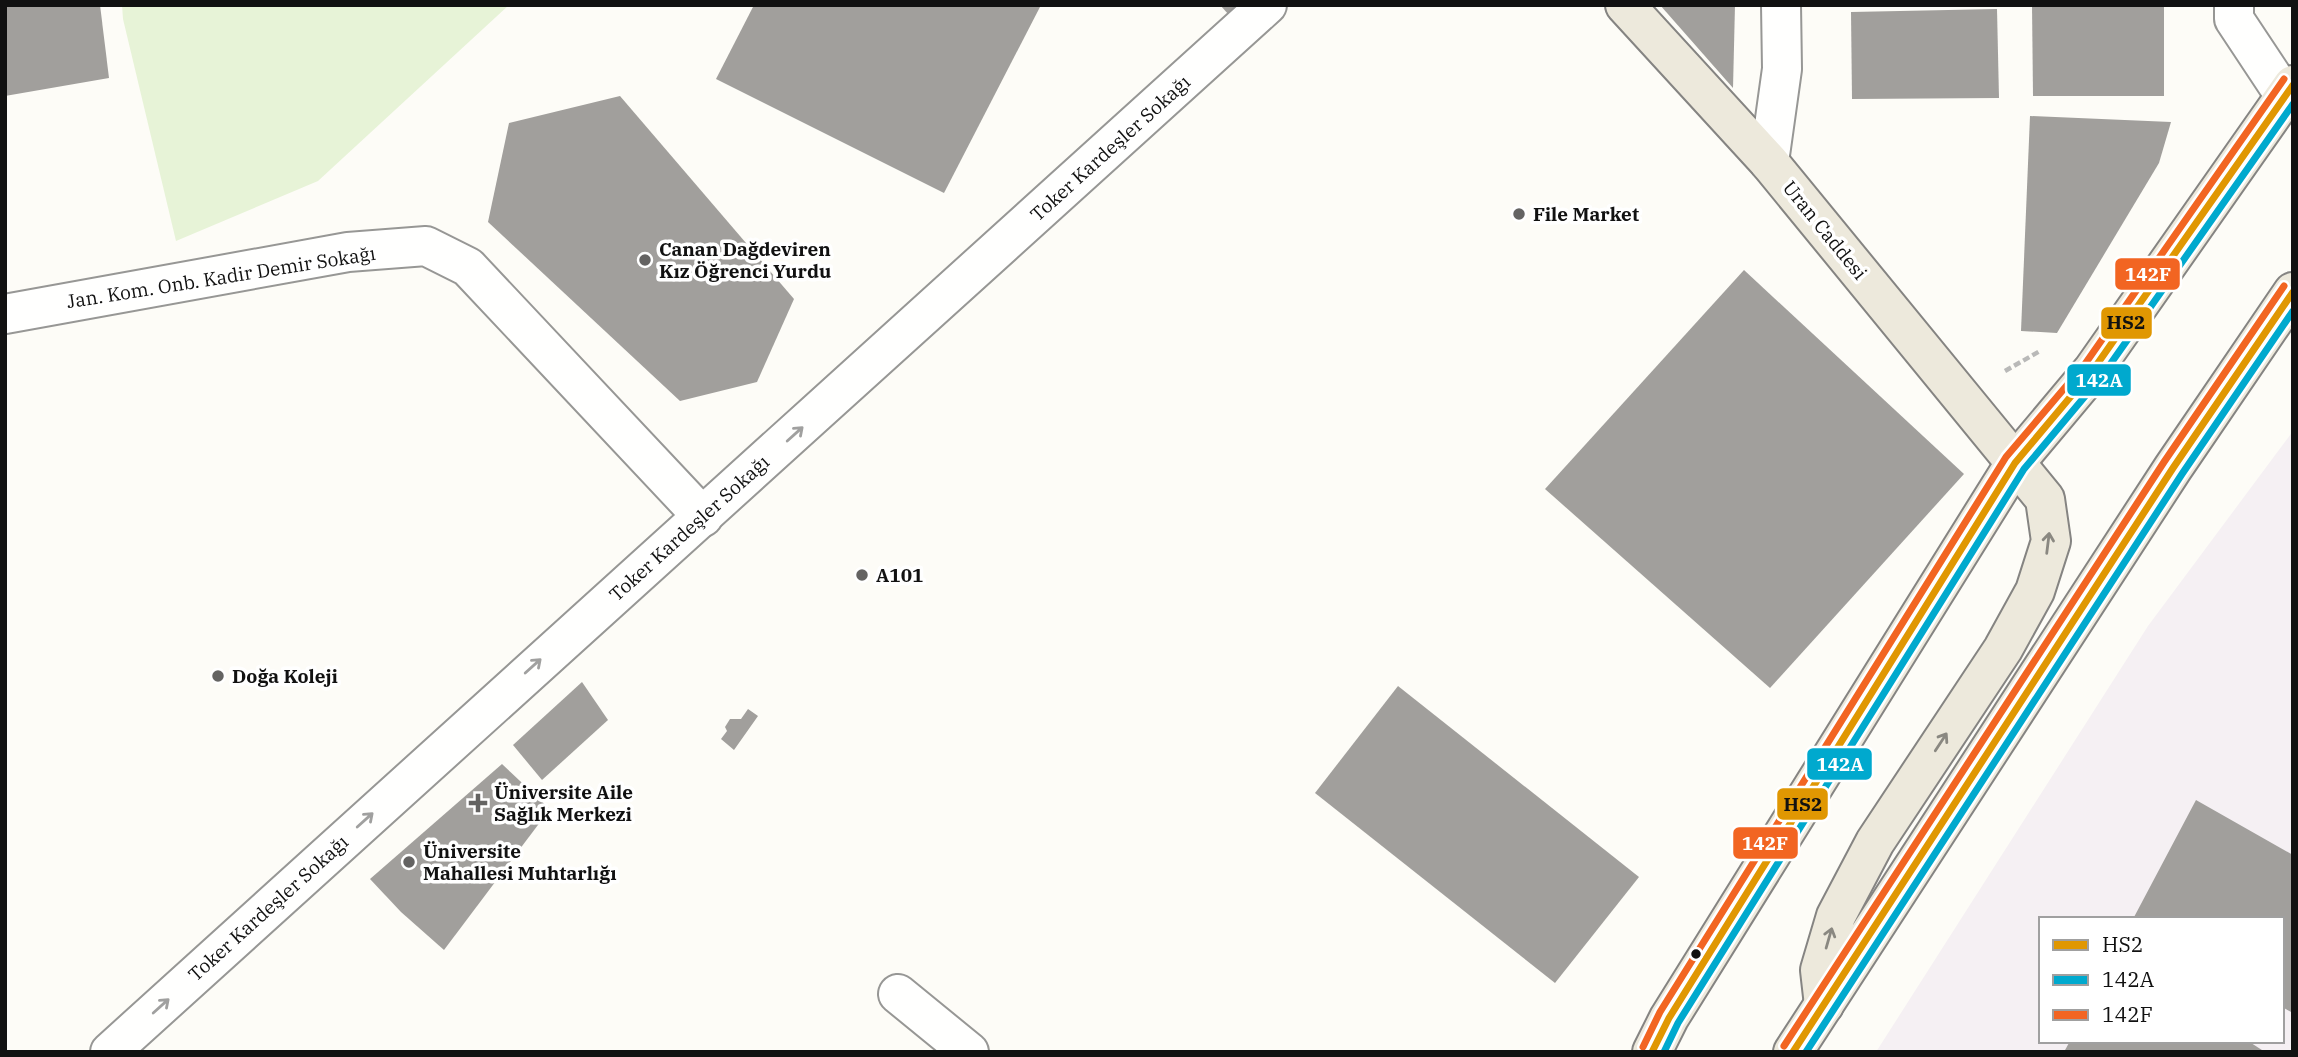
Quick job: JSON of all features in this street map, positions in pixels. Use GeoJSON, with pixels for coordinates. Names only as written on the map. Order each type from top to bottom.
{"type":"FeatureCollection","features":[{"type":"Feature","properties":{"kind":"main road","name":"Uran Caddesi"},"geometry":{"type":"LineString","coordinates":[[1625,5],[1769,162],[2045,499],[2051,541],[2035,591],[2003,649],[1875,842],[1836,916],[1820,970],[1824,1005]]}},
{"type":"Feature","properties":{"kind":"main road"},"geometry":{"type":"LineString","coordinates":[[1652,1052],[1669,1018],[2015,463],[2093,370],[2289,91]]}},
{"type":"Feature","properties":{"kind":"main road"},"geometry":{"type":"LineString","coordinates":[[1805,1048],[1824,1005],[2118,553],[2293,292]]}},
{"type":"Feature","properties":{"kind":"street","name":"Toker Kardeşler Sokağı"},"geometry":{"type":"LineString","coordinates":[[110,1052],[1268,5]]}},
{"type":"Feature","properties":{"kind":"street"},"geometry":{"type":"LineString","coordinates":[[1769,162],[1782,69],[1782,5]]}},
{"type":"Feature","properties":{"kind":"street"},"geometry":{"type":"LineString","coordinates":[[2234,5],[2234,19],[2289,91]]}},
{"type":"Feature","properties":{"kind":"street","name":"Jan. Kom. Onb. Kadir Demir Sokağı"},"geometry":{"type":"LineString","coordinates":[[5,314],[348,253],[426,246],[468,267],[703,517]]}},
{"type":"Feature","properties":{"kind":"street"},"geometry":{"type":"LineString","coordinates":[[898,994],[969,1052]]}},
{"type":"Feature","properties":{"kind":"path"},"geometry":{"type":"LineString","coordinates":[[2004,371],[2041,351]]}},
{"type":"Feature","properties":{"kind":"shaded area"},"geometry":{"type":"Polygon","coordinates":[[[2293,431],[2293,1052],[1876,1052],[2148,626],[2293,431]]]}},
{"type":"Feature","properties":{"kind":"green space"},"geometry":{"type":"Polygon","coordinates":[[[122,5],[509,5],[318,181],[176,241],[123,19],[122,5]]]}},
{"type":"Feature","properties":{"kind":"building"},"geometry":{"type":"Polygon","coordinates":[[[5,5],[100,5],[109,78],[5,96],[5,5]]]}},
{"type":"Feature","properties":{"kind":"building"},"geometry":{"type":"Polygon","coordinates":[[[754,5],[1041,5],[944,193],[716,79],[754,5]]]}},
{"type":"Feature","properties":{"kind":"building"},"geometry":{"type":"Polygon","coordinates":[[[1220,5],[1239,5],[1229,15],[1220,5]]]}},
{"type":"Feature","properties":{"kind":"building"},"geometry":{"type":"Polygon","coordinates":[[[1660,5],[1735,5],[1733,88],[1660,5]]]}},
{"type":"Feature","properties":{"kind":"building"},"geometry":{"type":"Polygon","coordinates":[[[2032,5],[2164,5],[2164,96],[2033,96],[2032,5]]]}},
{"type":"Feature","properties":{"kind":"building"},"geometry":{"type":"Polygon","coordinates":[[[1997,9],[1999,98],[1852,99],[1851,12],[1997,9]]]}},
{"type":"Feature","properties":{"kind":"building","name":"Canan Dağdeviren Kız Öğrenci Yurdu"},"geometry":{"type":"Polygon","coordinates":[[[620,96],[794,299],[757,382],[680,401],[488,222],[509,123],[620,96]]]}},
{"type":"Feature","properties":{"kind":"building"},"geometry":{"type":"Polygon","coordinates":[[[2030,116],[2171,122],[2159,163],[2057,333],[2021,331],[2030,116]]]}},
{"type":"Feature","properties":{"kind":"building"},"geometry":{"type":"Polygon","coordinates":[[[1744,270],[1964,474],[1770,688],[1545,489],[1744,270]]]}},
{"type":"Feature","properties":{"kind":"building"},"geometry":{"type":"Polygon","coordinates":[[[582,682],[608,720],[542,780],[513,745],[582,682]]]}},
{"type":"Feature","properties":{"kind":"building"},"geometry":{"type":"Polygon","coordinates":[[[1398,686],[1639,877],[1555,983],[1315,793],[1398,686]]]}},
{"type":"Feature","properties":{"kind":"building"},"geometry":{"type":"Polygon","coordinates":[[[748,709],[758,716],[734,750],[721,739],[727,731],[725,727],[730,719],[741,719],[748,709]]]}},
{"type":"Feature","properties":{"kind":"building"},"geometry":{"type":"Polygon","coordinates":[[[502,764],[550,809],[444,950],[401,912],[370,879],[502,764]]]}},
{"type":"Feature","properties":{"kind":"building"},"geometry":{"type":"Polygon","coordinates":[[[2196,800],[2293,855],[2293,1013],[2284,1008],[2284,917],[2134,917],[2196,800]]]}},
{"type":"Feature","properties":{"kind":"building"},"geometry":{"type":"Polygon","coordinates":[[[2069,1043],[2251,1043],[2265,1052],[2064,1052],[2069,1043]]]}},
{"type":"Feature","properties":{"kind":"transit line","name":"142F"},"geometry":{"type":"LineString","coordinates":[[1643,1047],[1660,1012],[2006,457],[2085,364],[2284,79]]}},
{"type":"Feature","properties":{"kind":"transit line","name":"HS2"},"geometry":{"type":"LineString","coordinates":[[1652,1052],[1669,1018],[2015,463],[2093,370],[2293,85]]}},
{"type":"Feature","properties":{"kind":"transit line","name":"142A"},"geometry":{"type":"LineString","coordinates":[[1664,1052],[1678,1023],[2024,469],[2102,376],[2293,104]]}},
{"type":"Feature","properties":{"kind":"transit line","name":"142F"},"geometry":{"type":"LineString","coordinates":[[1784,1046],[2164,462],[2284,286]]}},
{"type":"Feature","properties":{"kind":"transit line","name":"HS2"},"geometry":{"type":"LineString","coordinates":[[1793,1052],[2173,468],[2293,292]]}},
{"type":"Feature","properties":{"kind":"transit line","name":"142A"},"geometry":{"type":"LineString","coordinates":[[1806,1052],[2182,474],[2293,311]]}},
{"type":"Feature","properties":{"kind":"place","name":"File Market"},"geometry":{"type":"Point","coordinates":[1519,214]}},
{"type":"Feature","properties":{"kind":"place","name":"Canan Dağdeviren Kız Öğrenci Yurdu"},"geometry":{"type":"Point","coordinates":[645,260]}},
{"type":"Feature","properties":{"kind":"place","name":"A101"},"geometry":{"type":"Point","coordinates":[862,575]}},
{"type":"Feature","properties":{"kind":"place","name":"Doğa Koleji"},"geometry":{"type":"Point","coordinates":[218,676]}},
{"type":"Feature","properties":{"kind":"place","name":"Üniversite Aile Sağlık Merkezi"},"geometry":{"type":"Point","coordinates":[478,803]}},
{"type":"Feature","properties":{"kind":"place","name":"Üniversite Mahallesi Muhtarlığı"},"geometry":{"type":"Point","coordinates":[409,862]}}]}
